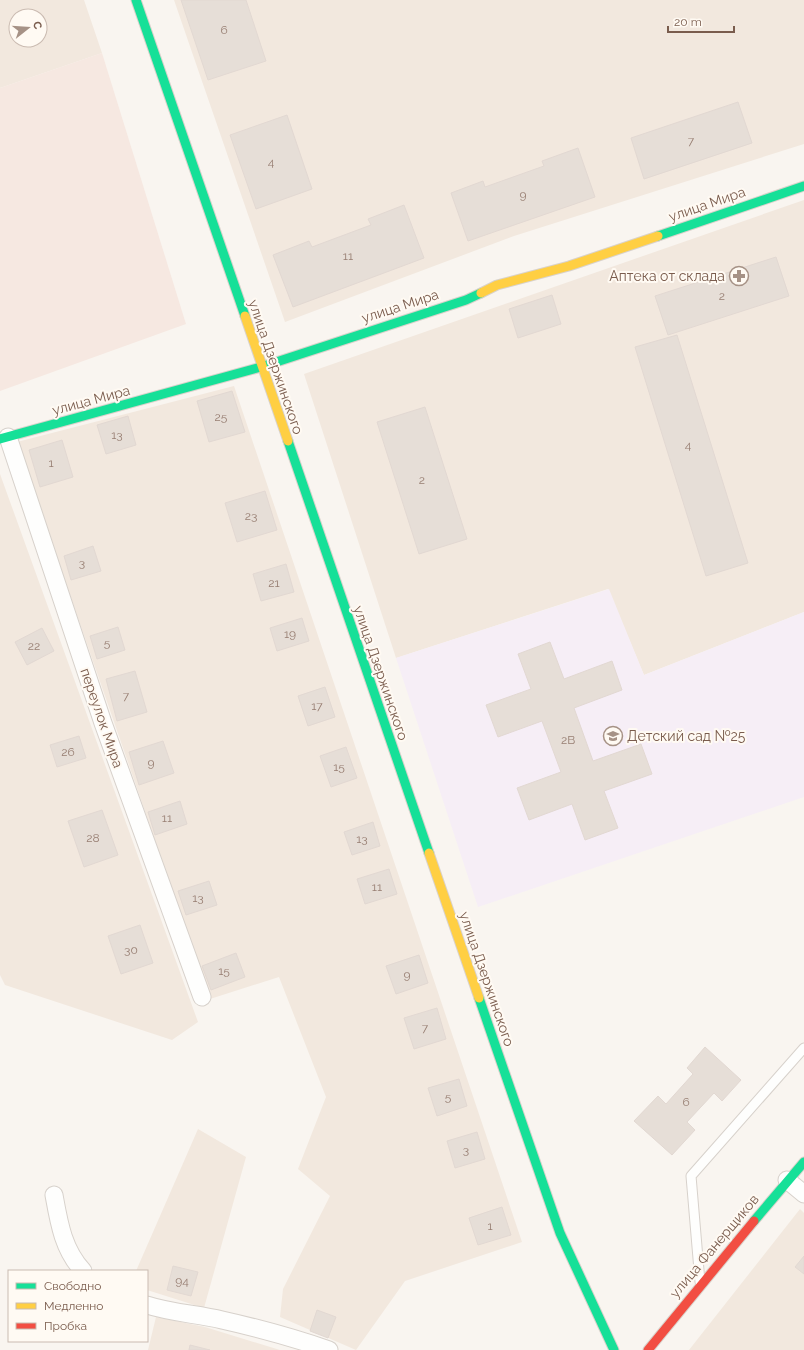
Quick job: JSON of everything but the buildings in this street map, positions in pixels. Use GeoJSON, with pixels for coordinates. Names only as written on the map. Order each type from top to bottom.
{"type":"FeatureCollection","features":[{"type":"Feature","properties":{"kind":"street","name":"улица Дзержинского"},"geometry":{"type":"LineString","coordinates":[[136,0],[560,1233],[614,1350]]}},
{"type":"Feature","properties":{"kind":"street","name":"улица Мира"},"geometry":{"type":"LineString","coordinates":[[4,438],[261,367],[466,300],[497,285],[569,266],[804,186]]}},
{"type":"Feature","properties":{"kind":"street","name":"переулок Мира"},"geometry":{"type":"LineString","coordinates":[[4,438],[103,723],[202,997]]}},
{"type":"Feature","properties":{"kind":"street","name":"улица Фанерщиков"},"geometry":{"type":"LineString","coordinates":[[648,1350],[700,1284],[787,1180],[804,1162]]}},
{"type":"Feature","properties":{"kind":"street"},"geometry":{"type":"LineString","coordinates":[[787,1180],[804,1194]]}},
{"type":"Feature","properties":{"kind":"street"},"geometry":{"type":"LineString","coordinates":[[54,1195],[61,1234],[73,1261],[82,1270]]}},
{"type":"Feature","properties":{"kind":"street"},"geometry":{"type":"LineString","coordinates":[[148,1305],[162,1310],[222,1320],[303,1341],[329,1350]]}},
{"type":"Feature","properties":{"kind":"lane"},"geometry":{"type":"LineString","coordinates":[[700,1284],[691,1176],[804,1048]]}},
{"type":"Feature","properties":{"kind":"shaded area"},"geometry":{"type":"Polygon","coordinates":[[[0,0],[84,0],[102,53],[0,88],[0,0]]]}},
{"type":"Feature","properties":{"kind":"shaded area"},"geometry":{"type":"Polygon","coordinates":[[[174,0],[804,0],[804,144],[514,236],[285,322],[174,0]]]}},
{"type":"Feature","properties":{"kind":"shaded area"},"geometry":{"type":"Polygon","coordinates":[[[102,53],[186,324],[0,391],[0,88],[102,53]]]}},
{"type":"Feature","properties":{"kind":"shaded area"},"geometry":{"type":"Polygon","coordinates":[[[804,200],[804,612],[644,675],[608,589],[396,658],[304,374],[804,200]]]}},
{"type":"Feature","properties":{"kind":"shaded area"},"geometry":{"type":"Polygon","coordinates":[[[234,386],[522,1242],[405,1281],[356,1350],[280,1317],[283,1289],[330,1196],[298,1169],[326,1097],[279,977],[210,999],[17,442],[234,386]]]}},
{"type":"Feature","properties":{"kind":"shaded area"},"geometry":{"type":"Polygon","coordinates":[[[0,474],[198,1022],[172,1040],[5,985],[0,975],[0,474]]]}},
{"type":"Feature","properties":{"kind":"shaded area","name":"Детский сад №25"},"geometry":{"type":"Polygon","coordinates":[[[609,589],[644,675],[804,612],[804,797],[478,907],[396,658],[609,589]]]}},
{"type":"Feature","properties":{"kind":"shaded area"},"geometry":{"type":"Polygon","coordinates":[[[198,1129],[246,1157],[204,1308],[148,1290],[148,1270],[136,1270],[198,1129]]]}},
{"type":"Feature","properties":{"kind":"shaded area"},"geometry":{"type":"Polygon","coordinates":[[[800,1209],[804,1213],[804,1350],[689,1350],[800,1209]]]}},
{"type":"Feature","properties":{"kind":"shaded area"},"geometry":{"type":"Polygon","coordinates":[[[156,1317],[205,1327],[280,1350],[148,1350],[156,1317]]]}},
{"type":"Feature","properties":{"kind":"traffic: fast"},"geometry":{"type":"LineString","coordinates":[[136,0],[245,316]]}},
{"type":"Feature","properties":{"kind":"traffic: fast"},"geometry":{"type":"LineString","coordinates":[[658,236],[804,186]]}},
{"type":"Feature","properties":{"kind":"traffic: fast"},"geometry":{"type":"LineString","coordinates":[[0,439],[261,367],[466,300],[481,293]]}},
{"type":"Feature","properties":{"kind":"traffic: fast"},"geometry":{"type":"LineString","coordinates":[[288,441],[429,853]]}},
{"type":"Feature","properties":{"kind":"traffic: fast"},"geometry":{"type":"LineString","coordinates":[[479,998],[560,1233],[614,1350]]}},
{"type":"Feature","properties":{"kind":"traffic: fast"},"geometry":{"type":"LineString","coordinates":[[754,1221],[804,1162]]}},
{"type":"Feature","properties":{"kind":"traffic: slow"},"geometry":{"type":"LineString","coordinates":[[481,293],[497,285],[569,266],[658,236]]}},
{"type":"Feature","properties":{"kind":"traffic: slow"},"geometry":{"type":"LineString","coordinates":[[245,316],[288,441]]}},
{"type":"Feature","properties":{"kind":"traffic: slow"},"geometry":{"type":"LineString","coordinates":[[429,853],[479,998]]}},
{"type":"Feature","properties":{"kind":"traffic: jam"},"geometry":{"type":"LineString","coordinates":[[648,1350],[754,1221]]}},
{"type":"Feature","properties":{"kind":"place","name":"Аптека от склада"},"geometry":{"type":"Point","coordinates":[739,276]}},
{"type":"Feature","properties":{"kind":"place","name":"Детский сад №25"},"geometry":{"type":"Point","coordinates":[613,736]}}]}
